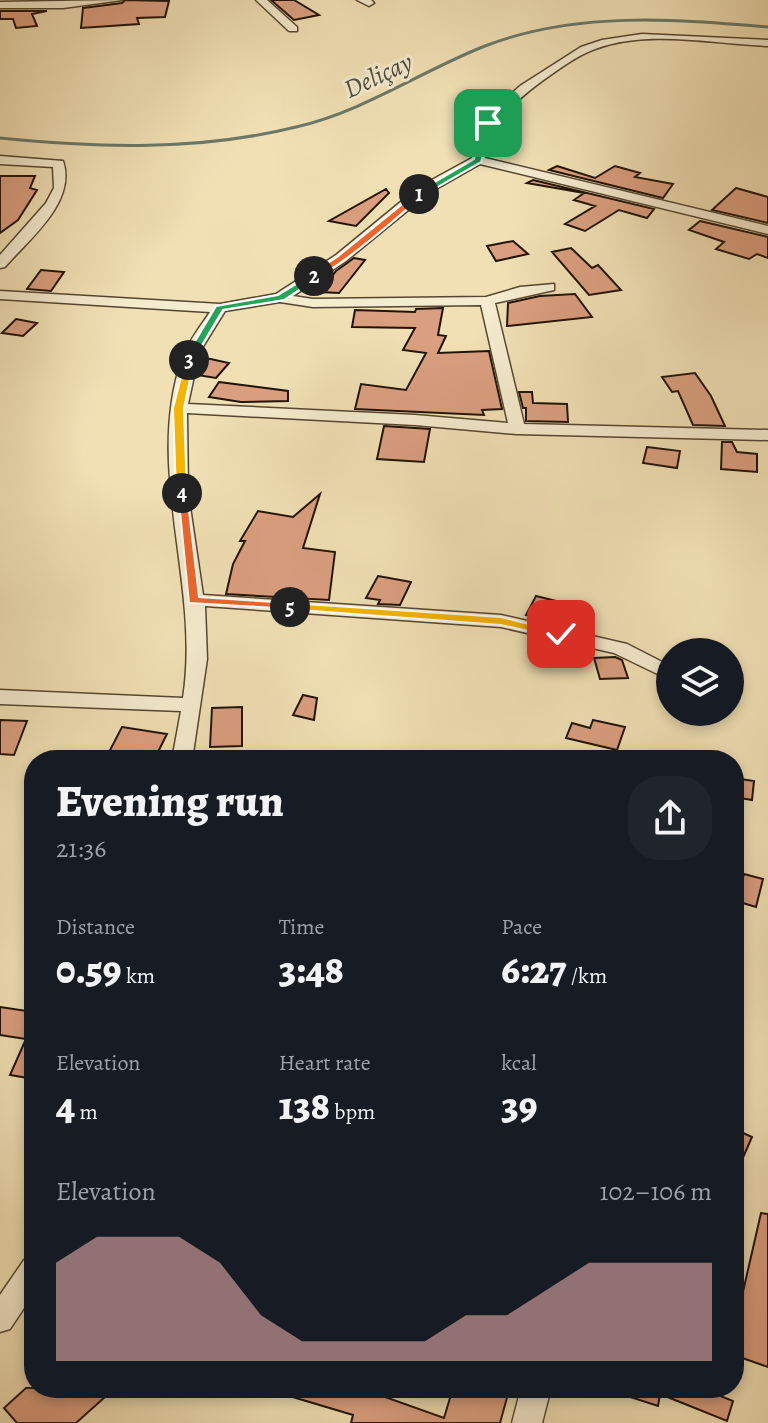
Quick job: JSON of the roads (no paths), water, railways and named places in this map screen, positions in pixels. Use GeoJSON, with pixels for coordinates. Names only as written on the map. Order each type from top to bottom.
{"type":"FeatureCollection","features":[{"type":"Feature","properties":{"kind":"street"},"geometry":{"type":"LineString","coordinates":[[0,5],[63,5],[117,0]]}},
{"type":"Feature","properties":{"kind":"street"},"geometry":{"type":"LineString","coordinates":[[261,0],[293,29]]}},
{"type":"Feature","properties":{"kind":"street"},"geometry":{"type":"LineString","coordinates":[[478,160],[488,123],[509,100],[549,70],[599,44],[659,39],[768,43]]}},
{"type":"Feature","properties":{"kind":"street"},"geometry":{"type":"LineString","coordinates":[[0,160],[59,164],[60,188],[33,230],[0,264]]}},
{"type":"Feature","properties":{"kind":"street"},"geometry":{"type":"LineString","coordinates":[[280,298],[341,258],[424,190],[478,160],[768,230]]}},
{"type":"Feature","properties":{"kind":"street"},"geometry":{"type":"LineString","coordinates":[[0,295],[220,308],[280,298],[313,303],[487,301],[520,291],[549,287]]}},
{"type":"Feature","properties":{"kind":"street"},"geometry":{"type":"LineString","coordinates":[[487,301],[517,429]]}},
{"type":"Feature","properties":{"kind":"street"},"geometry":{"type":"LineString","coordinates":[[184,750],[192,705],[198,630],[184,525],[179,408],[189,358],[220,308]]}},
{"type":"Feature","properties":{"kind":"street"},"geometry":{"type":"LineString","coordinates":[[179,408],[415,420],[517,429],[768,435]]}},
{"type":"Feature","properties":{"kind":"street"},"geometry":{"type":"LineString","coordinates":[[194,600],[501,621],[620,648],[656,667]]}},
{"type":"Feature","properties":{"kind":"street"},"geometry":{"type":"LineString","coordinates":[[0,697],[192,705]]}},
{"type":"Feature","properties":{"kind":"street"},"geometry":{"type":"LineString","coordinates":[[0,1319],[24,1284]]}},
{"type":"Feature","properties":{"kind":"street"},"geometry":{"type":"LineString","coordinates":[[527,1423],[533,1398]]}},
{"type":"Feature","properties":{"kind":"waterway","name":"Deliçay"},"geometry":{"type":"LineString","coordinates":[[0,138],[74,144],[149,145],[259,135],[346,111],[485,46],[554,27],[625,20],[768,27]]}}]}
